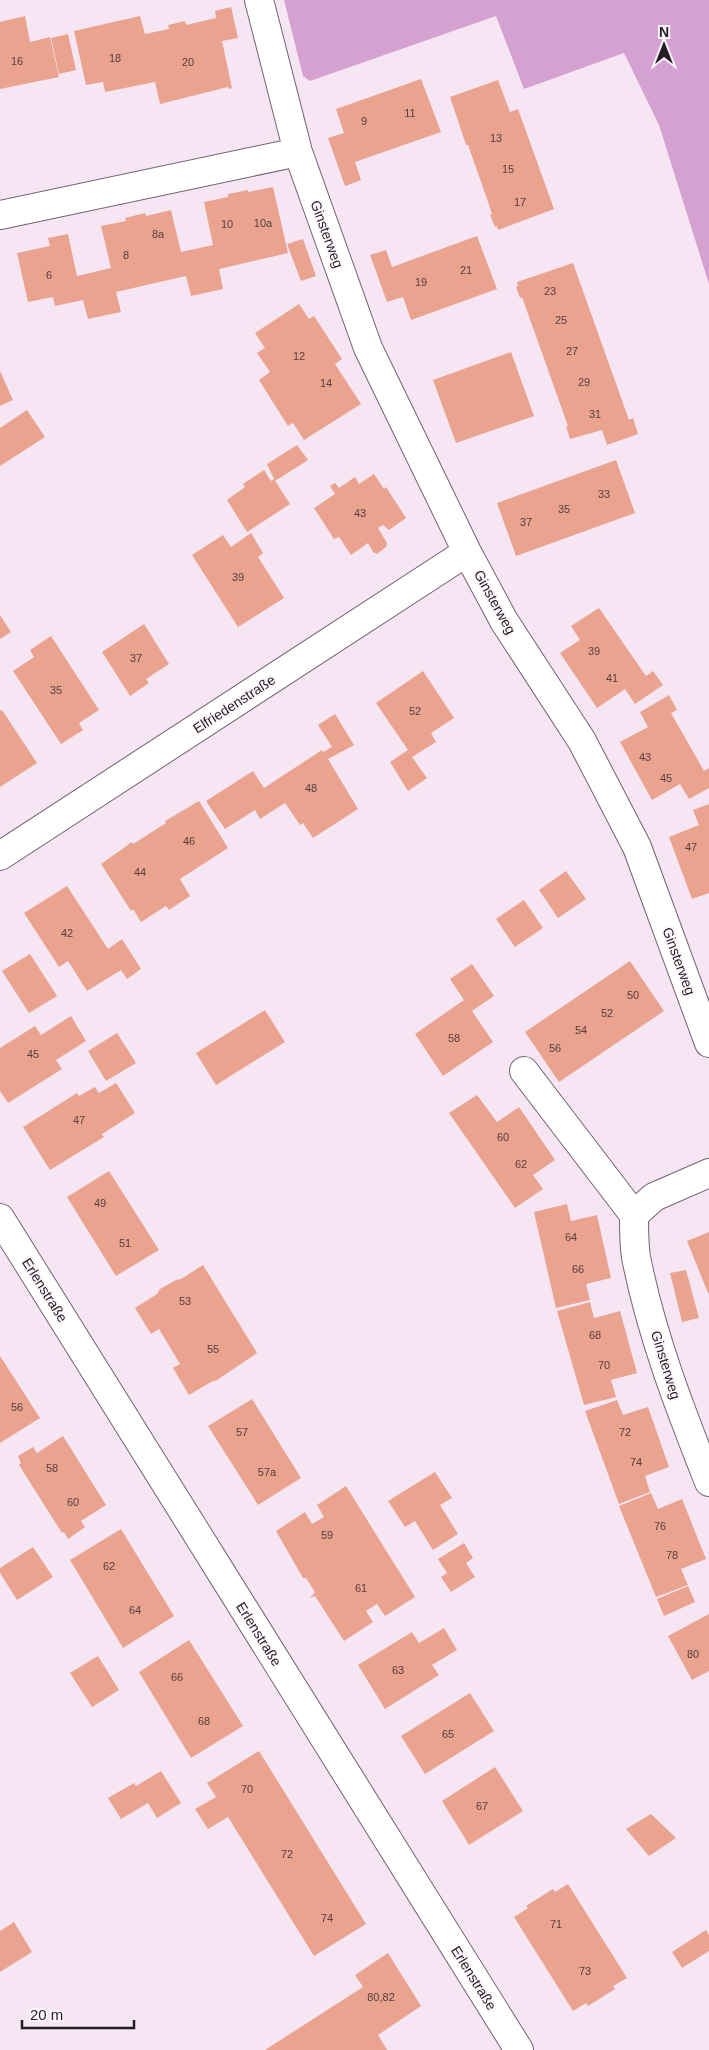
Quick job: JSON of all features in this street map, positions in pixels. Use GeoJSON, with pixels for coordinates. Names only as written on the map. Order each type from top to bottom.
{"type":"FeatureCollection","features":[{"type":"Feature","properties":{"kind":"street","name":"Ginsterweg"},"geometry":{"type":"LineString","coordinates":[[259,0],[298,152],[368,348],[467,552],[504,622],[582,741],[637,847],[709,1043]]}},
{"type":"Feature","properties":{"kind":"street"},"geometry":{"type":"LineString","coordinates":[[0,215],[298,152]]}},
{"type":"Feature","properties":{"kind":"street","name":"Elfriedenstraße"},"geometry":{"type":"LineString","coordinates":[[0,856],[467,552]]}},
{"type":"Feature","properties":{"kind":"street"},"geometry":{"type":"LineString","coordinates":[[524,1071],[634,1215],[654,1197],[709,1173]]}},
{"type":"Feature","properties":{"kind":"street","name":"Ginsterweg"},"geometry":{"type":"LineString","coordinates":[[634,1215],[636,1256],[657,1338],[682,1416],[709,1482]]}},
{"type":"Feature","properties":{"kind":"street","name":"Erlenstraße"},"geometry":{"type":"LineString","coordinates":[[0,1218],[519,2050]]}},
{"type":"Feature","properties":{"kind":"shaded area"},"geometry":{"type":"Polygon","coordinates":[[[284,0],[709,0],[709,284],[659,125],[624,53],[524,89],[496,16],[310,81],[303,76],[284,0]]]}},
{"type":"Feature","properties":{"kind":"building"},"geometry":{"type":"Polygon","coordinates":[[[231,7],[238,38],[222,41],[232,88],[229,89],[228,87],[160,104],[155,82],[105,92],[103,82],[86,85],[74,31],[140,16],[145,34],[169,29],[168,25],[185,21],[186,25],[216,18],[215,11],[231,7]]]}},
{"type":"Feature","properties":{"kind":"building"},"geometry":{"type":"Polygon","coordinates":[[[25,16],[30,42],[50,37],[59,77],[0,89],[0,22],[25,16]]]}},
{"type":"Feature","properties":{"kind":"building"},"geometry":{"type":"Polygon","coordinates":[[[68,34],[76,70],[59,74],[51,38],[68,34]]]}},
{"type":"Feature","properties":{"kind":"building"},"geometry":{"type":"Polygon","coordinates":[[[421,79],[441,132],[355,162],[361,180],[345,186],[328,138],[344,133],[336,109],[421,79]]]}},
{"type":"Feature","properties":{"kind":"building"},"geometry":{"type":"Polygon","coordinates":[[[498,80],[510,112],[518,109],[554,209],[498,230],[490,215],[492,214],[486,196],[450,97],[498,80]]]}},
{"type":"Feature","properties":{"kind":"building"},"geometry":{"type":"Polygon","coordinates":[[[273,187],[288,253],[219,269],[223,289],[191,296],[186,276],[116,292],[121,312],[88,319],[83,300],[55,306],[53,297],[28,302],[17,253],[50,246],[48,238],[68,234],[77,276],[111,268],[101,226],[126,221],[125,218],[145,213],[146,216],[171,210],[181,252],[213,245],[204,202],[228,197],[228,194],[273,187]]]}},
{"type":"Feature","properties":{"kind":"building"},"geometry":{"type":"Polygon","coordinates":[[[477,236],[497,289],[411,320],[403,297],[387,302],[370,255],[386,250],[392,267],[477,236]]]}},
{"type":"Feature","properties":{"kind":"building"},"geometry":{"type":"Polygon","coordinates":[[[303,239],[316,276],[301,281],[287,244],[303,239]]]}},
{"type":"Feature","properties":{"kind":"building"},"geometry":{"type":"Polygon","coordinates":[[[573,263],[629,420],[633,418],[638,434],[607,445],[602,430],[570,439],[566,426],[568,426],[522,297],[520,298],[516,287],[518,286],[517,282],[573,263]]]}},
{"type":"Feature","properties":{"kind":"building"},"geometry":{"type":"Polygon","coordinates":[[[299,304],[309,319],[314,316],[342,359],[335,364],[361,404],[304,440],[293,423],[288,426],[259,380],[270,372],[257,353],[265,348],[255,333],[299,304]]]}},
{"type":"Feature","properties":{"kind":"building"},"geometry":{"type":"Polygon","coordinates":[[[511,352],[534,416],[456,443],[433,380],[511,352]]]}},
{"type":"Feature","properties":{"kind":"building"},"geometry":{"type":"Polygon","coordinates":[[[0,371],[13,400],[0,406],[0,371]]]}},
{"type":"Feature","properties":{"kind":"building"},"geometry":{"type":"Polygon","coordinates":[[[27,410],[45,437],[0,466],[0,428],[27,410]]]}},
{"type":"Feature","properties":{"kind":"building"},"geometry":{"type":"Polygon","coordinates":[[[297,445],[308,460],[275,481],[267,464],[297,445]]]}},
{"type":"Feature","properties":{"kind":"building"},"geometry":{"type":"Polygon","coordinates":[[[616,460],[635,513],[516,556],[497,503],[616,460]]]}},
{"type":"Feature","properties":{"kind":"building"},"geometry":{"type":"Polygon","coordinates":[[[264,470],[271,481],[274,479],[290,504],[247,532],[227,500],[245,487],[243,484],[264,470]]]}},
{"type":"Feature","properties":{"kind":"building"},"geometry":{"type":"Polygon","coordinates":[[[374,474],[384,489],[386,487],[406,518],[389,530],[383,525],[378,528],[387,543],[386,547],[377,554],[373,552],[368,543],[351,555],[339,537],[334,539],[314,508],[335,494],[330,486],[335,483],[339,488],[355,477],[359,484],[374,474]]]}},
{"type":"Feature","properties":{"kind":"building"},"geometry":{"type":"Polygon","coordinates":[[[251,533],[263,553],[258,557],[284,598],[238,627],[192,555],[223,535],[231,547],[251,533]]]}},
{"type":"Feature","properties":{"kind":"building"},"geometry":{"type":"Polygon","coordinates":[[[599,608],[646,676],[653,671],[663,685],[635,704],[625,689],[597,708],[560,653],[580,640],[571,626],[599,608]]]}},
{"type":"Feature","properties":{"kind":"building"},"geometry":{"type":"Polygon","coordinates":[[[0,615],[11,632],[0,639],[0,615]]]}},
{"type":"Feature","properties":{"kind":"building"},"geometry":{"type":"Polygon","coordinates":[[[144,624],[169,664],[146,679],[149,683],[130,696],[102,652],[144,624]]]}},
{"type":"Feature","properties":{"kind":"building"},"geometry":{"type":"Polygon","coordinates":[[[51,636],[99,710],[79,723],[83,730],[61,744],[13,671],[34,657],[30,650],[51,636]]]}},
{"type":"Feature","properties":{"kind":"building"},"geometry":{"type":"Polygon","coordinates":[[[423,671],[454,718],[431,733],[436,742],[412,757],[427,778],[408,791],[390,762],[408,750],[376,703],[423,671]]]}},
{"type":"Feature","properties":{"kind":"building"},"geometry":{"type":"Polygon","coordinates":[[[669,695],[677,710],[671,713],[704,771],[709,768],[709,788],[689,799],[680,784],[652,800],[620,742],[648,727],[640,712],[669,695]]]}},
{"type":"Feature","properties":{"kind":"building"},"geometry":{"type":"Polygon","coordinates":[[[2,710],[37,763],[0,787],[0,711],[2,710]]]}},
{"type":"Feature","properties":{"kind":"building"},"geometry":{"type":"Polygon","coordinates":[[[335,714],[354,745],[328,759],[358,809],[313,838],[303,823],[300,825],[285,803],[260,819],[255,810],[225,829],[206,801],[253,771],[264,788],[322,750],[323,752],[332,747],[318,725],[335,714]]]}},
{"type":"Feature","properties":{"kind":"building"},"geometry":{"type":"Polygon","coordinates":[[[199,801],[228,848],[180,879],[190,896],[169,910],[166,906],[141,922],[133,909],[131,911],[101,864],[132,842],[133,844],[166,823],[165,821],[199,801]]]}},
{"type":"Feature","properties":{"kind":"building"},"geometry":{"type":"Polygon","coordinates":[[[709,804],[709,893],[692,899],[669,837],[699,825],[693,810],[709,804]]]}},
{"type":"Feature","properties":{"kind":"building"},"geometry":{"type":"Polygon","coordinates":[[[566,871],[586,899],[558,918],[539,890],[566,871]]]}},
{"type":"Feature","properties":{"kind":"building"},"geometry":{"type":"Polygon","coordinates":[[[67,886],[108,949],[122,939],[141,969],[127,979],[121,970],[87,991],[68,961],[59,967],[24,913],[67,886]]]}},
{"type":"Feature","properties":{"kind":"building"},"geometry":{"type":"Polygon","coordinates":[[[524,900],[543,928],[515,947],[496,919],[524,900]]]}},
{"type":"Feature","properties":{"kind":"building"},"geometry":{"type":"Polygon","coordinates":[[[30,954],[57,996],[29,1013],[2,971],[30,954]]]}},
{"type":"Feature","properties":{"kind":"building"},"geometry":{"type":"Polygon","coordinates":[[[630,961],[664,1011],[559,1082],[525,1032],[630,961]]]}},
{"type":"Feature","properties":{"kind":"building"},"geometry":{"type":"Polygon","coordinates":[[[472,964],[494,996],[472,1011],[493,1042],[443,1076],[415,1034],[464,1000],[450,979],[472,964]]]}},
{"type":"Feature","properties":{"kind":"building"},"geometry":{"type":"Polygon","coordinates":[[[265,1010],[285,1042],[216,1085],[196,1053],[265,1010]]]}},
{"type":"Feature","properties":{"kind":"building"},"geometry":{"type":"Polygon","coordinates":[[[71,1016],[86,1041],[56,1060],[62,1069],[8,1103],[0,1091],[0,1048],[35,1026],[41,1035],[71,1016]]]}},
{"type":"Feature","properties":{"kind":"building"},"geometry":{"type":"Polygon","coordinates":[[[117,1033],[136,1063],[106,1081],[88,1051],[117,1033]]]}},
{"type":"Feature","properties":{"kind":"building"},"geometry":{"type":"Polygon","coordinates":[[[116,1083],[135,1113],[102,1134],[104,1137],[50,1170],[23,1127],[77,1093],[79,1096],[95,1087],[99,1093],[116,1083]]]}},
{"type":"Feature","properties":{"kind":"building"},"geometry":{"type":"Polygon","coordinates":[[[477,1095],[497,1122],[519,1107],[555,1160],[533,1175],[543,1189],[515,1208],[449,1113],[477,1095]]]}},
{"type":"Feature","properties":{"kind":"building"},"geometry":{"type":"Polygon","coordinates":[[[109,1171],[159,1250],[116,1276],[67,1197],[109,1171]]]}},
{"type":"Feature","properties":{"kind":"building"},"geometry":{"type":"Polygon","coordinates":[[[567,1204],[571,1221],[597,1215],[611,1278],[586,1284],[590,1300],[556,1308],[534,1212],[567,1204]]]}},
{"type":"Feature","properties":{"kind":"building"},"geometry":{"type":"Polygon","coordinates":[[[709,1232],[709,1293],[708,1293],[687,1241],[709,1232]]]}},
{"type":"Feature","properties":{"kind":"building"},"geometry":{"type":"Polygon","coordinates":[[[203,1265],[257,1353],[217,1380],[189,1395],[173,1368],[180,1364],[159,1329],[151,1334],[135,1308],[157,1294],[160,1289],[181,1279],[203,1265]]]}},
{"type":"Feature","properties":{"kind":"building"},"geometry":{"type":"Polygon","coordinates":[[[686,1270],[699,1318],[682,1322],[670,1273],[686,1270]]]}},
{"type":"Feature","properties":{"kind":"building"},"geometry":{"type":"Polygon","coordinates":[[[590,1302],[594,1318],[620,1311],[637,1373],[611,1380],[616,1397],[584,1405],[557,1311],[590,1302]]]}},
{"type":"Feature","properties":{"kind":"building"},"geometry":{"type":"Polygon","coordinates":[[[0,1356],[40,1418],[0,1443],[0,1356]]]}},
{"type":"Feature","properties":{"kind":"building"},"geometry":{"type":"Polygon","coordinates":[[[252,1399],[301,1478],[258,1505],[208,1426],[252,1399]]]}},
{"type":"Feature","properties":{"kind":"building"},"geometry":{"type":"Polygon","coordinates":[[[617,1400],[623,1415],[648,1407],[669,1467],[645,1476],[650,1492],[619,1504],[585,1411],[617,1400]]]}},
{"type":"Feature","properties":{"kind":"building"},"geometry":{"type":"Polygon","coordinates":[[[63,1436],[106,1505],[81,1521],[85,1527],[68,1539],[64,1532],[62,1533],[19,1465],[21,1463],[18,1456],[33,1447],[37,1453],[63,1436]]]}},
{"type":"Feature","properties":{"kind":"building"},"geometry":{"type":"Polygon","coordinates":[[[435,1472],[452,1498],[440,1505],[458,1534],[433,1550],[415,1521],[405,1527],[388,1501],[435,1472]]]}},
{"type":"Feature","properties":{"kind":"building"},"geometry":{"type":"Polygon","coordinates":[[[346,1486],[415,1597],[385,1616],[377,1604],[366,1611],[373,1622],[344,1641],[315,1596],[310,1598],[315,1592],[306,1578],[303,1578],[276,1531],[305,1512],[312,1524],[324,1517],[317,1505],[346,1486]]]}},
{"type":"Feature","properties":{"kind":"building"},"geometry":{"type":"Polygon","coordinates":[[[651,1493],[658,1509],[682,1499],[706,1559],[681,1569],[688,1585],[656,1597],[619,1506],[651,1493]]]}},
{"type":"Feature","properties":{"kind":"building"},"geometry":{"type":"Polygon","coordinates":[[[121,1529],[174,1616],[123,1648],[70,1560],[121,1529]]]}},
{"type":"Feature","properties":{"kind":"building"},"geometry":{"type":"Polygon","coordinates":[[[464,1543],[473,1558],[466,1563],[475,1577],[451,1592],[441,1577],[447,1573],[438,1559],[464,1543]]]}},
{"type":"Feature","properties":{"kind":"building"},"geometry":{"type":"Polygon","coordinates":[[[33,1547],[53,1577],[17,1600],[0,1573],[0,1568],[33,1547]]]}},
{"type":"Feature","properties":{"kind":"building"},"geometry":{"type":"Polygon","coordinates":[[[688,1586],[695,1602],[664,1616],[657,1599],[688,1586]]]}},
{"type":"Feature","properties":{"kind":"building"},"geometry":{"type":"Polygon","coordinates":[[[709,1614],[709,1671],[692,1680],[668,1636],[709,1614]]]}},
{"type":"Feature","properties":{"kind":"building"},"geometry":{"type":"Polygon","coordinates":[[[444,1628],[457,1650],[432,1665],[439,1675],[385,1709],[358,1665],[412,1632],[419,1643],[444,1628]]]}},
{"type":"Feature","properties":{"kind":"building"},"geometry":{"type":"Polygon","coordinates":[[[189,1640],[243,1726],[191,1758],[139,1672],[189,1640]]]}},
{"type":"Feature","properties":{"kind":"building"},"geometry":{"type":"Polygon","coordinates":[[[98,1656],[119,1690],[92,1707],[70,1673],[98,1656]]]}},
{"type":"Feature","properties":{"kind":"building"},"geometry":{"type":"Polygon","coordinates":[[[470,1693],[494,1731],[425,1774],[401,1736],[470,1693]]]}},
{"type":"Feature","properties":{"kind":"building"},"geometry":{"type":"Polygon","coordinates":[[[259,1751],[366,1924],[314,1956],[228,1817],[208,1829],[195,1809],[216,1797],[207,1783],[259,1751]]]}},
{"type":"Feature","properties":{"kind":"building"},"geometry":{"type":"Polygon","coordinates":[[[495,1767],[523,1811],[469,1845],[442,1801],[495,1767]]]}},
{"type":"Feature","properties":{"kind":"building"},"geometry":{"type":"Polygon","coordinates":[[[161,1771],[181,1803],[157,1818],[148,1803],[121,1819],[108,1798],[134,1783],[136,1786],[161,1771]]]}},
{"type":"Feature","properties":{"kind":"building"},"geometry":{"type":"Polygon","coordinates":[[[651,1814],[676,1838],[649,1856],[626,1829],[651,1814]]]}},
{"type":"Feature","properties":{"kind":"building"},"geometry":{"type":"Polygon","coordinates":[[[568,1884],[627,1978],[613,1986],[615,1989],[588,2006],[586,2003],[573,2011],[514,1917],[528,1908],[526,1906],[553,1889],[555,1892],[568,1884]]]}},
{"type":"Feature","properties":{"kind":"building"},"geometry":{"type":"Polygon","coordinates":[[[14,1922],[32,1952],[0,1972],[0,1931],[14,1922]]]}},
{"type":"Feature","properties":{"kind":"building"},"geometry":{"type":"Polygon","coordinates":[[[706,1930],[709,1935],[709,1951],[682,1968],[672,1952],[706,1930]]]}},
{"type":"Feature","properties":{"kind":"building"},"geometry":{"type":"Polygon","coordinates":[[[388,1953],[421,2006],[378,2035],[387,2050],[265,2050],[363,1987],[355,1975],[388,1953]]]}}]}
